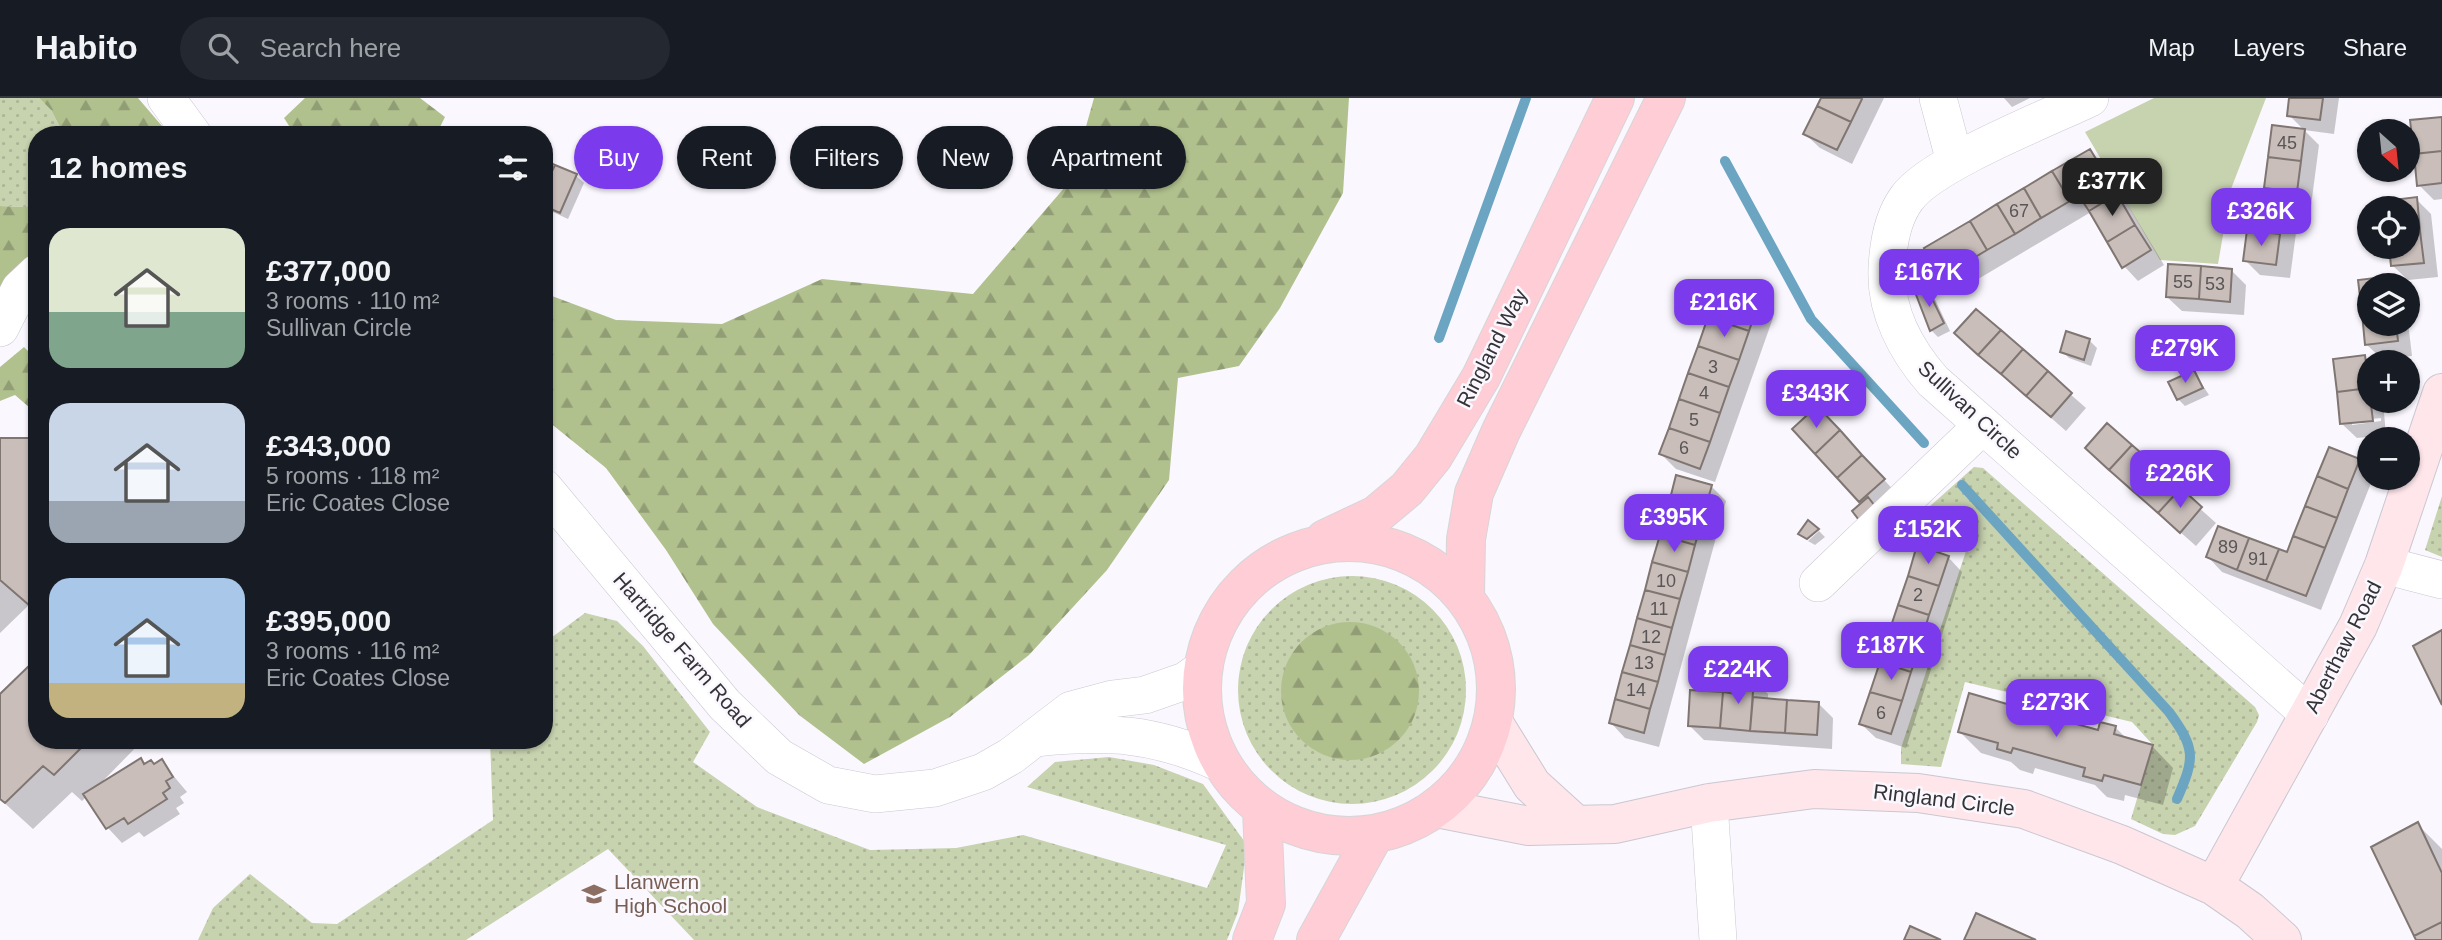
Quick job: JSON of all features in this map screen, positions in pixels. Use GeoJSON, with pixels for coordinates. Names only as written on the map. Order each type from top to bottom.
{"type":"FeatureCollection","features":[{"type":"Feature","properties":{"kind":"main road","name":"Ringland Way"},"geometry":{"type":"LineString","coordinates":[[1310,546],[1352,540],[1395,548],[1433,567],[1465,596],[1487,635],[1497,678],[1493,722],[1481,755],[1469,774],[1437,808],[1408,825],[1374,835],[1335,837],[1297,828],[1262,810],[1239,789],[1220,764],[1203,718],[1202,669],[1214,627],[1237,590],[1271,562],[1376,515],[1407,489],[1433,457],[1481,377],[1615,98]]}},
{"type":"Feature","properties":{"kind":"main road","name":"Ringland Way"},"geometry":{"type":"LineString","coordinates":[[1465,596],[1466,539],[1474,494],[1513,407],[1666,98]]}},
{"type":"Feature","properties":{"kind":"main road"},"geometry":{"type":"LineString","coordinates":[[1252,940],[1266,904],[1262,810]]}},
{"type":"Feature","properties":{"kind":"main road"},"geometry":{"type":"LineString","coordinates":[[1316,940],[1374,835]]}},
{"type":"Feature","properties":{"kind":"street"},"geometry":{"type":"LineString","coordinates":[[166,98],[182,126]]}},
{"type":"Feature","properties":{"kind":"street"},"geometry":{"type":"LineString","coordinates":[[1938,98],[1955,162]]}},
{"type":"Feature","properties":{"kind":"street","name":"Sullivan Circle"},"geometry":{"type":"LineString","coordinates":[[2090,98],[1955,162],[1922,182],[1898,212],[1888,251],[1887,281],[1892,312],[1918,364],[2310,715]]}},
{"type":"Feature","properties":{"kind":"street"},"geometry":{"type":"LineString","coordinates":[[0,328],[20,289],[28,281]]}},
{"type":"Feature","properties":{"kind":"street","name":"Aberthaw Road"},"geometry":{"type":"LineString","coordinates":[[2214,886],[2358,626],[2384,565],[2442,393]]}},
{"type":"Feature","properties":{"kind":"street"},"geometry":{"type":"LineString","coordinates":[[1818,583],[1983,425]]}},
{"type":"Feature","properties":{"kind":"street","name":"Hartridge Farm Road"},"geometry":{"type":"LineString","coordinates":[[553,499],[725,705],[779,757],[828,785],[875,794],[936,788],[983,772],[1035,738],[1070,710],[1112,699],[1145,695],[1185,681],[1202,669]]}},
{"type":"Feature","properties":{"kind":"street"},"geometry":{"type":"LineString","coordinates":[[2384,565],[2442,580]]}},
{"type":"Feature","properties":{"kind":"street"},"geometry":{"type":"LineString","coordinates":[[1493,722],[1532,785],[1576,825]]}},
{"type":"Feature","properties":{"kind":"street","name":"Hartridge Farm Road"},"geometry":{"type":"LineString","coordinates":[[1035,738],[1098,732],[1136,736],[1186,748],[1220,764]]}},
{"type":"Feature","properties":{"kind":"street","name":"Ringland Circle"},"geometry":{"type":"LineString","coordinates":[[1437,808],[1529,826],[1615,824],[1709,803],[1814,789],[1918,793],[2024,809],[2122,845],[2214,886],[2250,911],[2282,940]]}},
{"type":"Feature","properties":{"kind":"street"},"geometry":{"type":"LineString","coordinates":[[1709,803],[1718,940]]}},
{"type":"Feature","properties":{"kind":"green space"},"geometry":{"type":"Polygon","coordinates":[[[0,98],[39,98],[51,110],[59,126],[28,126],[28,206],[0,206],[0,98]]]}},
{"type":"Feature","properties":{"kind":"green space"},"geometry":{"type":"Polygon","coordinates":[[[39,98],[138,98],[162,126],[59,126],[51,110],[39,98]]]}},
{"type":"Feature","properties":{"kind":"green space"},"geometry":{"type":"Polygon","coordinates":[[[305,98],[420,98],[445,117],[440,126],[289,126],[284,118],[305,98]]]}},
{"type":"Feature","properties":{"kind":"green space"},"geometry":{"type":"Polygon","coordinates":[[[1094,98],[1349,98],[1343,193],[1280,308],[1239,366],[1178,378],[1169,480],[1107,570],[1029,655],[950,717],[864,764],[799,715],[713,624],[666,550],[606,468],[553,425],[553,296],[616,320],[722,324],[822,279],[973,294],[1063,189],[1186,189],[1186,126],[1086,126],[1094,98]]]}},
{"type":"Feature","properties":{"kind":"green space"},"geometry":{"type":"Polygon","coordinates":[[[2154,98],[2266,98],[2231,189],[2218,264],[2160,260],[2085,132],[2154,98]]]}},
{"type":"Feature","properties":{"kind":"green space"},"geometry":{"type":"Polygon","coordinates":[[[0,206],[28,206],[28,259],[0,289],[0,206]]]}},
{"type":"Feature","properties":{"kind":"green space"},"geometry":{"type":"Polygon","coordinates":[[[24,347],[28,351],[28,406],[15,395],[0,401],[0,367],[24,347]]]}},
{"type":"Feature","properties":{"kind":"green space"},"geometry":{"type":"Polygon","coordinates":[[[1974,467],[1983,468],[2255,707],[2259,715],[2257,722],[2195,826],[2175,835],[2163,834],[2131,819],[2153,745],[2132,722],[1965,682],[1941,767],[1901,764],[1901,748],[1967,548],[1929,507],[1974,467]]]}},
{"type":"Feature","properties":{"kind":"green space"},"geometry":{"type":"Polygon","coordinates":[[[2442,496],[2442,557],[2425,550],[2442,496]]]}},
{"type":"Feature","properties":{"kind":"green space"},"geometry":{"type":"Polygon","coordinates":[[[1352,576],[1374,578],[1406,589],[1433,609],[1453,636],[1464,668],[1464,712],[1453,744],[1433,771],[1406,791],[1374,802],[1352,804],[1330,802],[1298,791],[1271,771],[1251,744],[1240,712],[1238,690],[1240,668],[1251,636],[1271,609],[1298,589],[1330,578],[1352,576]]]}},
{"type":"Feature","properties":{"kind":"green space"},"geometry":{"type":"Polygon","coordinates":[[[585,613],[617,621],[643,646],[710,732],[693,762],[757,807],[870,850],[956,848],[1023,835],[1207,888],[1226,845],[1027,787],[1055,762],[1109,757],[1154,765],[1203,784],[1247,845],[1238,912],[1227,940],[694,940],[608,849],[466,940],[198,940],[213,908],[250,874],[312,923],[337,924],[493,820],[490,749],[553,749],[553,636],[585,613]]]}},
{"type":"Feature","properties":{"kind":"green space"},"geometry":{"type":"Polygon","coordinates":[[[1350,622],[1377,627],[1399,642],[1414,664],[1419,691],[1414,718],[1399,740],[1377,755],[1350,760],[1323,755],[1301,740],[1286,718],[1281,691],[1286,664],[1301,642],[1323,627],[1350,622]]]}},
{"type":"Feature","properties":{"kind":"building"},"geometry":{"type":"Polygon","coordinates":[[[1821,98],[1862,99],[1851,122],[1817,106],[1821,98]]]}},
{"type":"Feature","properties":{"kind":"building"},"geometry":{"type":"Polygon","coordinates":[[[2289,98],[2323,98],[2320,120],[2287,116],[2289,98]]]}},
{"type":"Feature","properties":{"kind":"building"},"geometry":{"type":"Polygon","coordinates":[[[1817,106],[1851,122],[1837,150],[1803,134],[1817,106]]]}},
{"type":"Feature","properties":{"kind":"building"},"geometry":{"type":"Polygon","coordinates":[[[2442,117],[2442,151],[2420,153],[2420,119],[2442,117]]]}},
{"type":"Feature","properties":{"kind":"building"},"geometry":{"type":"Polygon","coordinates":[[[2272,125],[2305,129],[2301,161],[2268,157],[2272,125]]]}},
{"type":"Feature","properties":{"kind":"building"},"geometry":{"type":"Polygon","coordinates":[[[2090,149],[2117,194],[2089,211],[2079,196],[2070,201],[2052,171],[2090,149]]]}},
{"type":"Feature","properties":{"kind":"building"},"geometry":{"type":"Polygon","coordinates":[[[2442,151],[2442,183],[2417,186],[2417,182],[2420,182],[2420,153],[2442,151]]]}},
{"type":"Feature","properties":{"kind":"building"},"geometry":{"type":"Polygon","coordinates":[[[2268,157],[2301,161],[2297,192],[2264,188],[2268,157]]]}},
{"type":"Feature","properties":{"kind":"building"},"geometry":{"type":"Polygon","coordinates":[[[555,165],[574,173],[574,181],[560,213],[553,210],[555,165]]]}},
{"type":"Feature","properties":{"kind":"building"},"geometry":{"type":"Polygon","coordinates":[[[2052,171],[2070,201],[2041,218],[2024,188],[2052,171]]]}},
{"type":"Feature","properties":{"kind":"building"},"geometry":{"type":"Polygon","coordinates":[[[2024,188],[2041,218],[2015,234],[1997,204],[2024,188]]]}},
{"type":"Feature","properties":{"kind":"building"},"geometry":{"type":"Polygon","coordinates":[[[2117,194],[2135,225],[2107,242],[2089,211],[2117,194]]]}},
{"type":"Feature","properties":{"kind":"building"},"geometry":{"type":"Polygon","coordinates":[[[2251,197],[2284,201],[2280,234],[2247,230],[2251,197]]]}},
{"type":"Feature","properties":{"kind":"building"},"geometry":{"type":"Polygon","coordinates":[[[1997,204],[2015,234],[1987,250],[1970,221],[1997,204]]]}},
{"type":"Feature","properties":{"kind":"building"},"geometry":{"type":"Polygon","coordinates":[[[1970,221],[1987,250],[1942,277],[1924,248],[1970,221]]]}},
{"type":"Feature","properties":{"kind":"building"},"geometry":{"type":"Polygon","coordinates":[[[2135,225],[2151,250],[2122,268],[2107,242],[2135,225]]]}},
{"type":"Feature","properties":{"kind":"building"},"geometry":{"type":"Polygon","coordinates":[[[2247,230],[2280,234],[2276,265],[2243,261],[2247,230]]]}},
{"type":"Feature","properties":{"kind":"building"},"geometry":{"type":"Polygon","coordinates":[[[2420,231],[2424,263],[2391,266],[2390,259],[2420,259],[2420,231]]]}},
{"type":"Feature","properties":{"kind":"building"},"geometry":{"type":"Polygon","coordinates":[[[2168,264],[2201,266],[2199,299],[2166,297],[2168,264]]]}},
{"type":"Feature","properties":{"kind":"building"},"geometry":{"type":"Polygon","coordinates":[[[2201,266],[2232,269],[2230,302],[2199,299],[2201,266]]]}},
{"type":"Feature","properties":{"kind":"building"},"geometry":{"type":"Polygon","coordinates":[[[1926,286],[1944,323],[1930,331],[1915,292],[1926,286]]]}},
{"type":"Feature","properties":{"kind":"building"},"geometry":{"type":"Polygon","coordinates":[[[1719,287],[1759,301],[1749,331],[1708,317],[1719,287]]]}},
{"type":"Feature","properties":{"kind":"building"},"geometry":{"type":"Polygon","coordinates":[[[1976,309],[2001,330],[1978,355],[1954,333],[1976,309]]]}},
{"type":"Feature","properties":{"kind":"building"},"geometry":{"type":"Polygon","coordinates":[[[1708,317],[1749,331],[1739,360],[1698,346],[1708,317]]]}},
{"type":"Feature","properties":{"kind":"building"},"geometry":{"type":"Polygon","coordinates":[[[2001,330],[2023,349],[2001,374],[1978,355],[2001,330]]]}},
{"type":"Feature","properties":{"kind":"building"},"geometry":{"type":"Polygon","coordinates":[[[2066,331],[2090,339],[2084,360],[2060,352],[2066,331]]]}},
{"type":"Feature","properties":{"kind":"building"},"geometry":{"type":"Polygon","coordinates":[[[2364,336],[2397,336],[2398,341],[2365,345],[2364,336]]]}},
{"type":"Feature","properties":{"kind":"building"},"geometry":{"type":"Polygon","coordinates":[[[1698,346],[1739,360],[1729,387],[1688,373],[1698,346]]]}},
{"type":"Feature","properties":{"kind":"building"},"geometry":{"type":"Polygon","coordinates":[[[2023,349],[2048,371],[2026,396],[2001,374],[2023,349]]]}},
{"type":"Feature","properties":{"kind":"building"},"geometry":{"type":"Polygon","coordinates":[[[2357,356],[2357,390],[2337,392],[2333,359],[2357,356]]]}},
{"type":"Feature","properties":{"kind":"building"},"geometry":{"type":"Polygon","coordinates":[[[2194,370],[2203,388],[2177,400],[2168,382],[2194,370]]]}},
{"type":"Feature","properties":{"kind":"building"},"geometry":{"type":"Polygon","coordinates":[[[2048,371],[2072,393],[2051,417],[2026,396],[2048,371]]]}},
{"type":"Feature","properties":{"kind":"building"},"geometry":{"type":"Polygon","coordinates":[[[1688,373],[1729,387],[1720,413],[1679,399],[1688,373]]]}},
{"type":"Feature","properties":{"kind":"building"},"geometry":{"type":"Polygon","coordinates":[[[2357,390],[2357,413],[2372,413],[2373,421],[2340,424],[2337,392],[2357,390]]]}},
{"type":"Feature","properties":{"kind":"building"},"geometry":{"type":"Polygon","coordinates":[[[1679,399],[1720,413],[1710,442],[1669,428],[1679,399]]]}},
{"type":"Feature","properties":{"kind":"building"},"geometry":{"type":"Polygon","coordinates":[[[1817,406],[1840,430],[1815,454],[1792,429],[1817,406]]]}},
{"type":"Feature","properties":{"kind":"building"},"geometry":{"type":"Polygon","coordinates":[[[2107,423],[2132,445],[2109,470],[2085,448],[2107,423]]]}},
{"type":"Feature","properties":{"kind":"building"},"geometry":{"type":"Polygon","coordinates":[[[1669,428],[1710,442],[1700,469],[1659,454],[1669,428]]]}},
{"type":"Feature","properties":{"kind":"building"},"geometry":{"type":"Polygon","coordinates":[[[1840,430],[1862,455],[1837,478],[1815,454],[1840,430]]]}},
{"type":"Feature","properties":{"kind":"building"},"geometry":{"type":"Polygon","coordinates":[[[0,438],[28,438],[28,604],[0,580],[0,438]]]}},
{"type":"Feature","properties":{"kind":"building"},"geometry":{"type":"Polygon","coordinates":[[[2132,445],[2157,467],[2134,492],[2109,470],[2132,445]]]}},
{"type":"Feature","properties":{"kind":"building"},"geometry":{"type":"Polygon","coordinates":[[[2329,447],[2357,458],[2357,466],[2348,489],[2317,476],[2329,447]]]}},
{"type":"Feature","properties":{"kind":"building"},"geometry":{"type":"Polygon","coordinates":[[[1862,455],[1885,479],[1859,502],[1837,478],[1862,455]]]}},
{"type":"Feature","properties":{"kind":"building"},"geometry":{"type":"Polygon","coordinates":[[[2157,467],[2181,488],[2158,513],[2134,492],[2157,467]]]}},
{"type":"Feature","properties":{"kind":"building"},"geometry":{"type":"Polygon","coordinates":[[[1676,475],[1712,485],[1703,516],[1668,507],[1676,475]]]}},
{"type":"Feature","properties":{"kind":"building"},"geometry":{"type":"Polygon","coordinates":[[[2317,476],[2348,489],[2337,518],[2305,506],[2317,476]]]}},
{"type":"Feature","properties":{"kind":"building"},"geometry":{"type":"Polygon","coordinates":[[[2181,488],[2202,507],[2180,533],[2158,513],[2181,488]]]}},
{"type":"Feature","properties":{"kind":"building"},"geometry":{"type":"Polygon","coordinates":[[[1868,497],[1875,506],[1859,520],[1852,511],[1868,497]]]}},
{"type":"Feature","properties":{"kind":"building"},"geometry":{"type":"Polygon","coordinates":[[[2305,506],[2337,518],[2325,548],[2293,536],[2305,506]]]}},
{"type":"Feature","properties":{"kind":"building"},"geometry":{"type":"Polygon","coordinates":[[[1668,507],[1703,516],[1695,545],[1660,535],[1668,507]]]}},
{"type":"Feature","properties":{"kind":"building"},"geometry":{"type":"Polygon","coordinates":[[[1808,520],[1819,529],[1807,539],[1798,534],[1808,520]]]}},
{"type":"Feature","properties":{"kind":"building"},"geometry":{"type":"Polygon","coordinates":[[[2218,526],[2249,538],[2237,570],[2206,557],[2218,526]]]}},
{"type":"Feature","properties":{"kind":"building"},"geometry":{"type":"Polygon","coordinates":[[[1660,535],[1695,545],[1688,572],[1652,562],[1660,535]]]}},
{"type":"Feature","properties":{"kind":"building"},"geometry":{"type":"Polygon","coordinates":[[[2293,536],[2325,548],[2306,596],[2266,581],[2279,549],[2287,552],[2293,536]]]}},
{"type":"Feature","properties":{"kind":"building"},"geometry":{"type":"Polygon","coordinates":[[[2249,538],[2279,549],[2266,581],[2237,570],[2249,538]]]}},
{"type":"Feature","properties":{"kind":"building"},"geometry":{"type":"Polygon","coordinates":[[[1917,545],[1949,556],[1939,586],[1908,576],[1917,545]]]}},
{"type":"Feature","properties":{"kind":"building"},"geometry":{"type":"Polygon","coordinates":[[[1652,562],[1688,572],[1680,599],[1645,590],[1652,562]]]}},
{"type":"Feature","properties":{"kind":"building"},"geometry":{"type":"Polygon","coordinates":[[[1908,576],[1939,586],[1929,615],[1898,605],[1908,576]]]}},
{"type":"Feature","properties":{"kind":"building"},"geometry":{"type":"Polygon","coordinates":[[[1645,590],[1680,599],[1672,628],[1637,618],[1645,590]]]}},
{"type":"Feature","properties":{"kind":"building"},"geometry":{"type":"Polygon","coordinates":[[[1898,605],[1929,615],[1920,645],[1888,635],[1898,605]]]}},
{"type":"Feature","properties":{"kind":"building"},"geometry":{"type":"Polygon","coordinates":[[[1637,618],[1672,628],[1665,655],[1630,645],[1637,618]]]}},
{"type":"Feature","properties":{"kind":"building"},"geometry":{"type":"Polygon","coordinates":[[[2442,630],[2442,705],[2413,646],[2442,630]]]}},
{"type":"Feature","properties":{"kind":"building"},"geometry":{"type":"Polygon","coordinates":[[[1888,635],[1920,645],[1911,672],[1880,662],[1888,635]]]}},
{"type":"Feature","properties":{"kind":"building"},"geometry":{"type":"Polygon","coordinates":[[[1630,645],[1665,655],[1658,682],[1622,672],[1630,645]]]}},
{"type":"Feature","properties":{"kind":"building"},"geometry":{"type":"Polygon","coordinates":[[[1880,662],[1911,672],[1902,701],[1870,692],[1880,662]]]}},
{"type":"Feature","properties":{"kind":"building"},"geometry":{"type":"Polygon","coordinates":[[[28,667],[28,749],[80,749],[54,775],[43,766],[5,803],[0,799],[0,694],[28,667]]]}},
{"type":"Feature","properties":{"kind":"building"},"geometry":{"type":"Polygon","coordinates":[[[1622,672],[1658,682],[1650,709],[1615,699],[1622,672]]]}},
{"type":"Feature","properties":{"kind":"building"},"geometry":{"type":"Polygon","coordinates":[[[1739,676],[1754,678],[1750,731],[1720,728],[1723,692],[1737,694],[1739,676]]]}},
{"type":"Feature","properties":{"kind":"building"},"geometry":{"type":"Polygon","coordinates":[[[1690,690],[1723,692],[1720,728],[1688,726],[1690,690]]]}},
{"type":"Feature","properties":{"kind":"building"},"geometry":{"type":"Polygon","coordinates":[[[1870,692],[1902,701],[1891,734],[1859,724],[1870,692]]]}},
{"type":"Feature","properties":{"kind":"building"},"geometry":{"type":"Polygon","coordinates":[[[1969,693],[2007,704],[2010,695],[2029,701],[2026,710],[2098,730],[2100,722],[2116,726],[2114,734],[2153,745],[2141,785],[2104,775],[2102,781],[2083,776],[2085,768],[2013,748],[2011,753],[1997,749],[1998,743],[1958,732],[1969,693]]]}},
{"type":"Feature","properties":{"kind":"building"},"geometry":{"type":"Polygon","coordinates":[[[1753,697],[1787,700],[1785,733],[1750,731],[1753,697]]]}},
{"type":"Feature","properties":{"kind":"building"},"geometry":{"type":"Polygon","coordinates":[[[1615,699],[1650,709],[1644,733],[1609,723],[1615,699]]]}},
{"type":"Feature","properties":{"kind":"building"},"geometry":{"type":"Polygon","coordinates":[[[1787,700],[1819,702],[1817,735],[1785,733],[1787,700]]]}},
{"type":"Feature","properties":{"kind":"building"},"geometry":{"type":"Polygon","coordinates":[[[141,758],[144,764],[151,760],[154,764],[162,759],[173,777],[166,781],[170,788],[163,793],[167,799],[128,824],[124,818],[106,829],[83,794],[141,758]]]}},
{"type":"Feature","properties":{"kind":"building"},"geometry":{"type":"Polygon","coordinates":[[[2418,822],[2442,873],[2442,922],[2414,936],[2371,847],[2418,822]]]}},
{"type":"Feature","properties":{"kind":"building"},"geometry":{"type":"Polygon","coordinates":[[[1976,913],[2036,940],[1964,940],[1976,913]]]}},
{"type":"Feature","properties":{"kind":"building"},"geometry":{"type":"Polygon","coordinates":[[[2442,922],[2442,940],[2416,940],[2414,936],[2442,922]]]}},
{"type":"Feature","properties":{"kind":"building"},"geometry":{"type":"Polygon","coordinates":[[[1910,926],[1941,940],[1904,940],[1910,926]]]}},
{"type":"Feature","properties":{"kind":"waterway"},"geometry":{"type":"LineString","coordinates":[[1439,338],[1526,98]]}},
{"type":"Feature","properties":{"kind":"waterway"},"geometry":{"type":"LineString","coordinates":[[1725,161],[1811,319],[1924,443]]}},
{"type":"Feature","properties":{"kind":"waterway"},"geometry":{"type":"LineString","coordinates":[[1962,485],[2178,725],[2190,754],[2187,773],[2177,799]]}},
{"type":"Feature","properties":{"kind":"place","name":"Llanwern High School"},"geometry":{"type":"Point","coordinates":[594,894]}}]}
